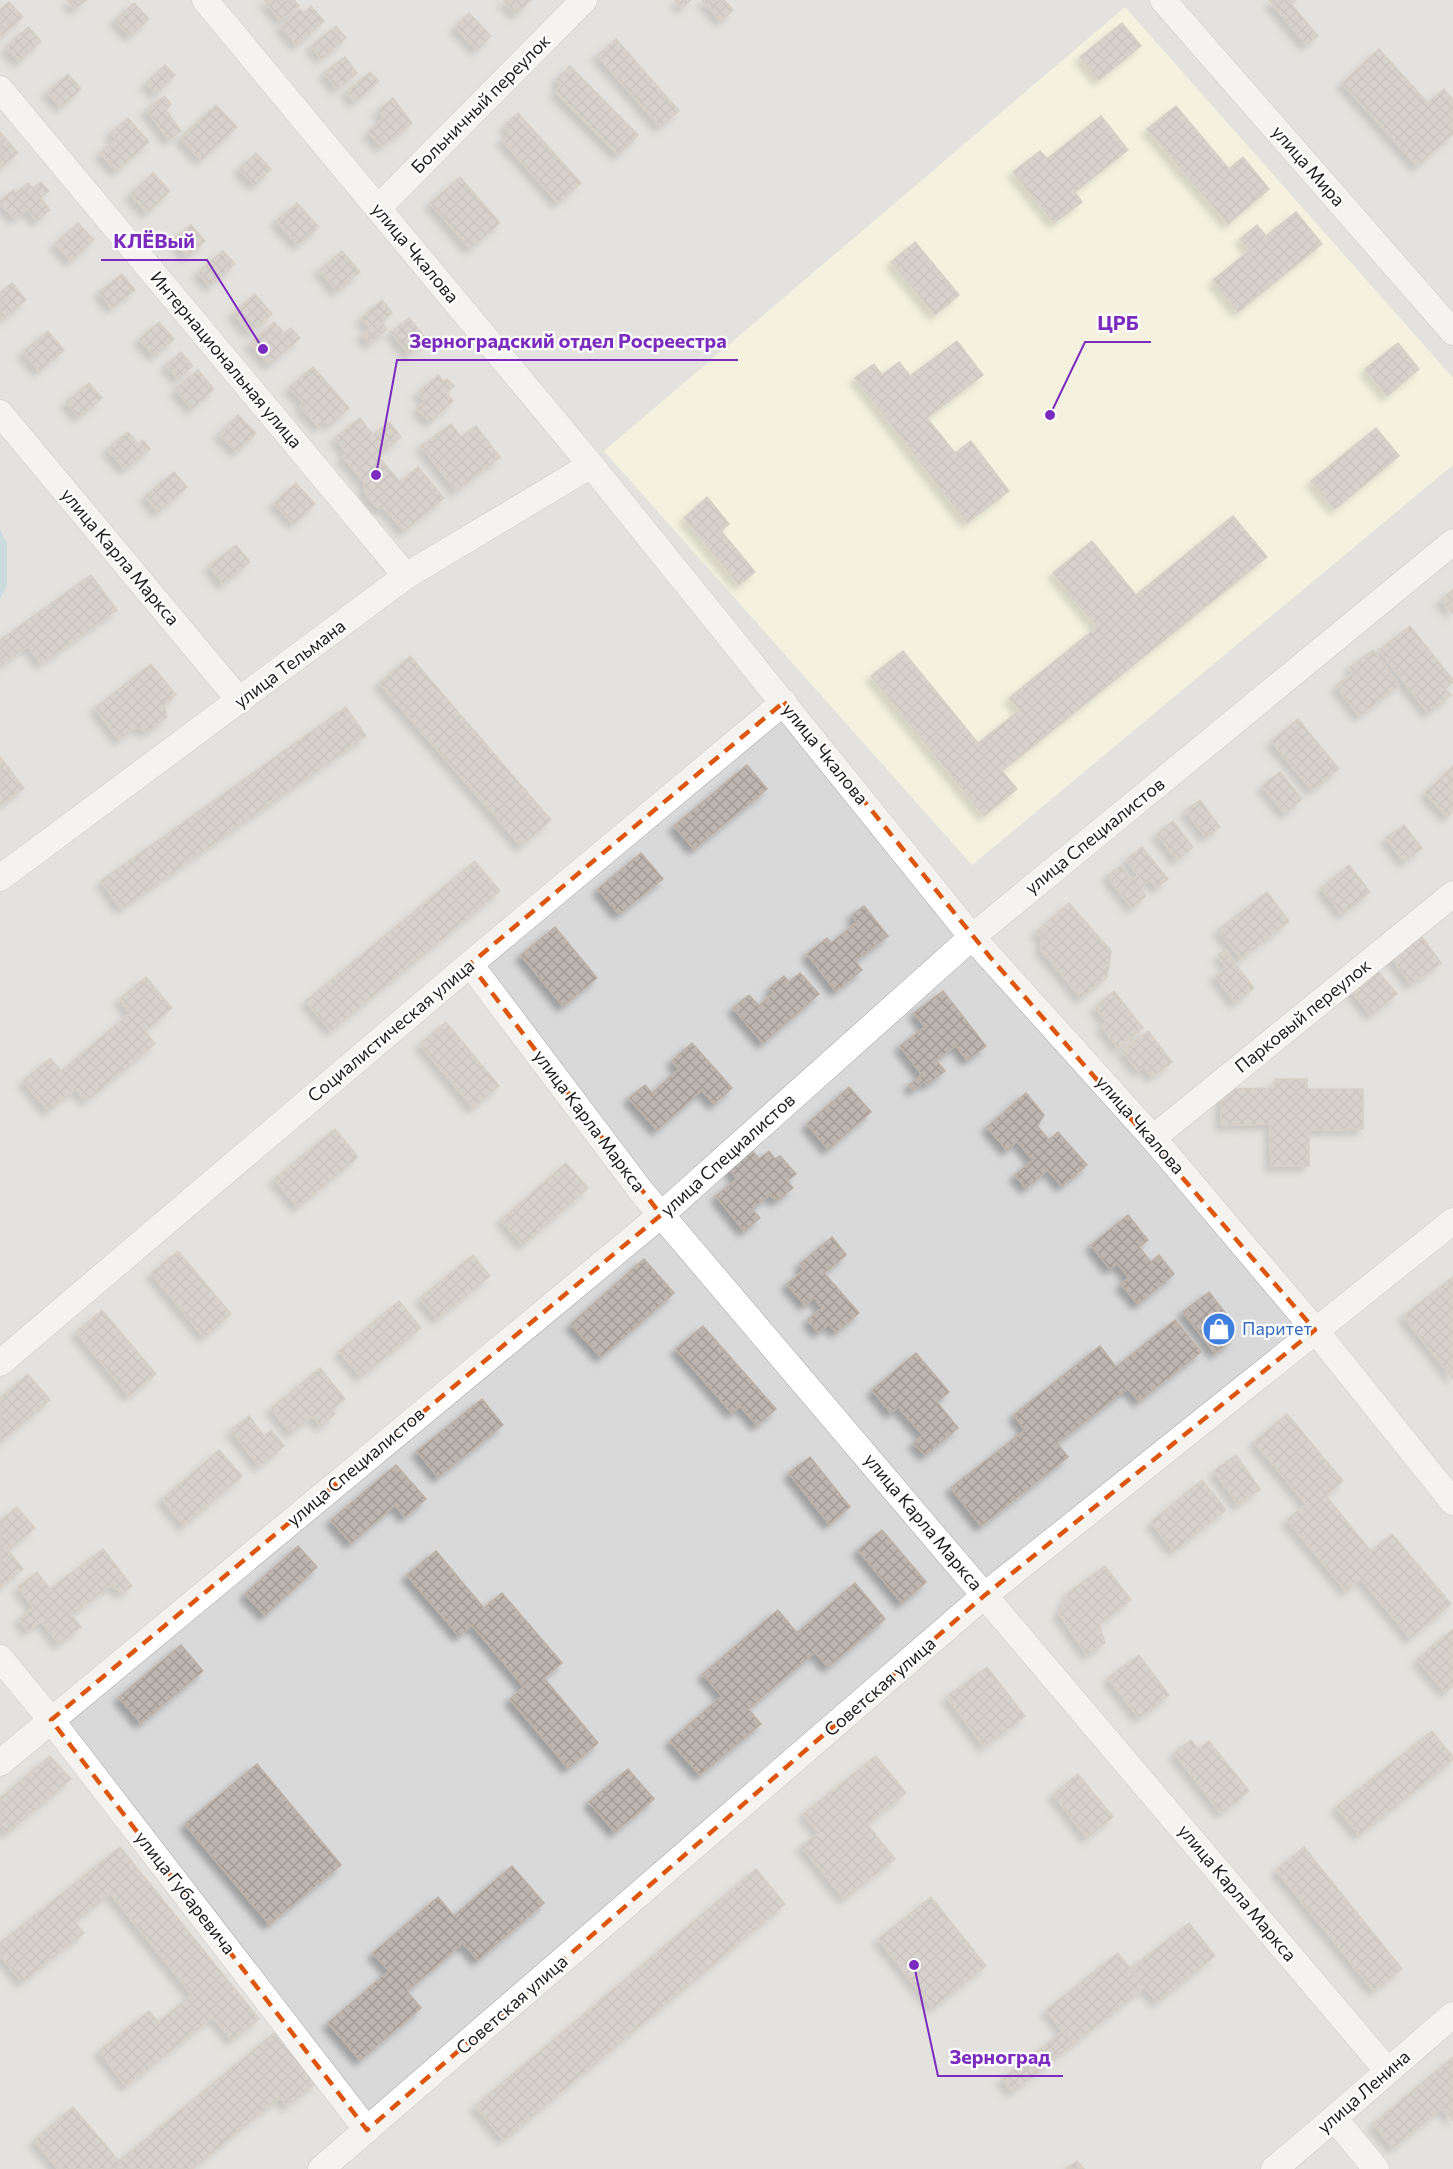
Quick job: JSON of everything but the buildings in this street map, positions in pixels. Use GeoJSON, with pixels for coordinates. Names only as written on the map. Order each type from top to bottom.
{"type":"FeatureCollection","features":[{"type":"Feature","properties":{"kind":"street","name":"улица Чкалова"},"geometry":{"type":"LineString","coordinates":[[205,0],[591,465],[972,937],[1153,1138],[1316,1330],[1453,1502]]}},
{"type":"Feature","properties":{"kind":"street","name":"улица Мира"},"geometry":{"type":"LineString","coordinates":[[1163,0],[1453,332]]}},
{"type":"Feature","properties":{"kind":"street","name":"Больничный переулок"},"geometry":{"type":"LineString","coordinates":[[378,208],[577,2]]}},
{"type":"Feature","properties":{"kind":"street","name":"Интернациональная улица"},"geometry":{"type":"LineString","coordinates":[[0,89],[406,576]]}},
{"type":"Feature","properties":{"kind":"street","name":"улица Карла Маркса"},"geometry":{"type":"LineString","coordinates":[[0,413],[240,701]]}},
{"type":"Feature","properties":{"kind":"street","name":"улица Тельмана"},"geometry":{"type":"LineString","coordinates":[[0,878],[406,576],[591,465]]}},
{"type":"Feature","properties":{"kind":"street","name":"улица Специалистов"},"geometry":{"type":"LineString","coordinates":[[0,1762],[661,1215],[972,937],[1453,542]]}},
{"type":"Feature","properties":{"kind":"street","name":"Социалистическая улица"},"geometry":{"type":"LineString","coordinates":[[0,1363],[470,964],[784,702]]}},
{"type":"Feature","properties":{"kind":"street","name":"Парковый переулок"},"geometry":{"type":"LineString","coordinates":[[1153,1138],[1453,894]]}},
{"type":"Feature","properties":{"kind":"street","name":"улица Карла Маркса"},"geometry":{"type":"LineString","coordinates":[[470,964],[641,1191],[1387,2070]]}},
{"type":"Feature","properties":{"kind":"street","name":"Советская улица"},"geometry":{"type":"LineString","coordinates":[[321,2169],[985,1595],[1453,1221]]}},
{"type":"Feature","properties":{"kind":"street","name":"улица Губаревича"},"geometry":{"type":"LineString","coordinates":[[0,1658],[51,1720],[367,2130]]}},
{"type":"Feature","properties":{"kind":"street","name":"улица Ленина"},"geometry":{"type":"LineString","coordinates":[[1274,2169],[1335,2119],[1387,2070],[1453,2015]]}},
{"type":"Feature","properties":{"kind":"street"},"geometry":{"type":"LineString","coordinates":[[1335,2119],[1376,2169]]}},
{"type":"Feature","properties":{"kind":"highlighted area"},"geometry":{"type":"Polygon","coordinates":[[[784,702],[990,957],[1315,1330],[985,1595],[367,2130],[51,1720],[661,1215],[470,964],[784,702]]]}},
{"type":"Feature","properties":{"kind":"shaded area"},"geometry":{"type":"Polygon","coordinates":[[[0,0],[1453,0],[1453,2169],[0,2169],[0,0]]]}},
{"type":"Feature","properties":{"kind":"shaded area"},"geometry":{"type":"Polygon","coordinates":[[[1125,7],[1453,378],[1453,465],[972,865],[604,451],[1125,7]]]}},
{"type":"Feature","properties":{"kind":"water"},"geometry":{"type":"Polygon","coordinates":[[[0,530],[7,543],[7,585],[0,599],[0,530]]]}},
{"type":"Feature","properties":{"kind":"place","name":"КЛЁВый"},"geometry":{"type":"Point","coordinates":[263,349]}},
{"type":"Feature","properties":{"kind":"place","name":"ЦРБ"},"geometry":{"type":"Point","coordinates":[1050,415]}},
{"type":"Feature","properties":{"kind":"place","name":"Зерноградский отдел Росреестра"},"geometry":{"type":"Point","coordinates":[376,475]}},
{"type":"Feature","properties":{"kind":"place","name":"Паритет"},"geometry":{"type":"Point","coordinates":[1219,1329]}},
{"type":"Feature","properties":{"kind":"place","name":"Зерноград"},"geometry":{"type":"Point","coordinates":[914,1965]}}]}
